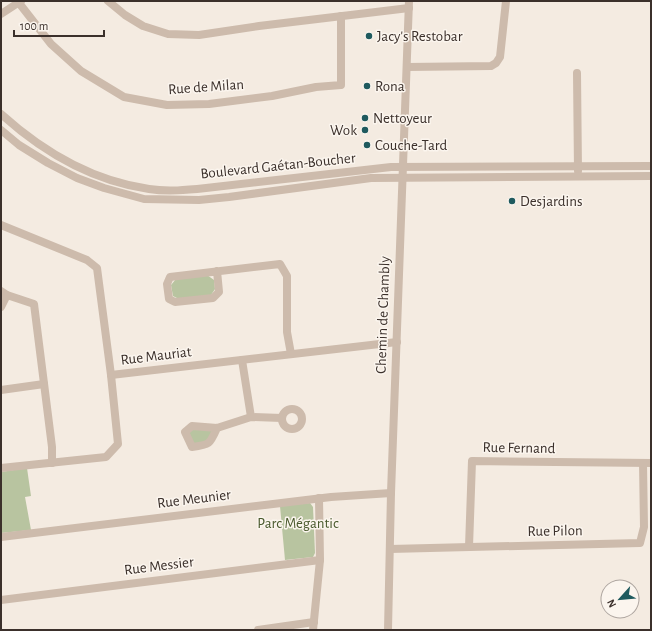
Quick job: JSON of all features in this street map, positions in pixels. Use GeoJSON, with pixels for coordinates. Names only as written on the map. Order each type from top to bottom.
{"type":"FeatureCollection","features":[{"type":"Feature","properties":{"kind":"street"},"geometry":{"type":"LineString","coordinates":[[108,1],[125,15],[142,26],[168,34],[199,34],[342,16],[409,5]]}},
{"type":"Feature","properties":{"kind":"street"},"geometry":{"type":"LineString","coordinates":[[406,67],[491,66],[496,63],[500,57],[506,1]]}},
{"type":"Feature","properties":{"kind":"street"},"geometry":{"type":"LineString","coordinates":[[1,14],[20,2]]}},
{"type":"Feature","properties":{"kind":"street","name":"Rue de Milan"},"geometry":{"type":"LineString","coordinates":[[20,2],[51,44],[81,71],[124,97],[167,105],[217,103],[272,96],[316,87],[341,85],[342,16]]}},
{"type":"Feature","properties":{"kind":"street","name":"Chemin de Chambly"},"geometry":{"type":"LineString","coordinates":[[388,630],[396,342],[409,5]]}},
{"type":"Feature","properties":{"kind":"street"},"geometry":{"type":"LineString","coordinates":[[577,73],[578,176]]}},
{"type":"Feature","properties":{"kind":"street","name":"Boulevard Gaétan-Boucher"},"geometry":{"type":"LineString","coordinates":[[1,114],[40,145],[80,168],[109,179],[149,189],[177,190],[206,188],[379,168],[651,166]]}},
{"type":"Feature","properties":{"kind":"street","name":"Boulevard Gaétan-Boucher"},"geometry":{"type":"LineString","coordinates":[[1,130],[18,145],[71,175],[104,188],[144,199],[199,200],[358,179],[402,177],[651,176]]}},
{"type":"Feature","properties":{"kind":"street"},"geometry":{"type":"LineString","coordinates":[[636,176],[651,172]]}},
{"type":"Feature","properties":{"kind":"street"},"geometry":{"type":"LineString","coordinates":[[1,225],[87,260],[96,268],[111,375]]}},
{"type":"Feature","properties":{"kind":"street"},"geometry":{"type":"LineString","coordinates":[[217,271],[219,292],[213,298],[175,302],[169,299],[167,284],[170,277],[217,271],[280,264],[287,276],[287,332],[291,354]]}},
{"type":"Feature","properties":{"kind":"street"},"geometry":{"type":"LineString","coordinates":[[1,307],[4,293],[34,304],[52,447],[52,463]]}},
{"type":"Feature","properties":{"kind":"street","name":"Rue Mauriat"},"geometry":{"type":"LineString","coordinates":[[1,468],[106,457],[118,444],[111,375],[396,342]]}},
{"type":"Feature","properties":{"kind":"street"},"geometry":{"type":"LineString","coordinates":[[242,360],[251,417]]}},
{"type":"Feature","properties":{"kind":"street"},"geometry":{"type":"LineString","coordinates":[[1,390],[44,384]]}},
{"type":"Feature","properties":{"kind":"street"},"geometry":{"type":"LineString","coordinates":[[217,428],[251,417],[282,418]]}},
{"type":"Feature","properties":{"kind":"street","name":"Rue Fernand"},"geometry":{"type":"LineString","coordinates":[[469,548],[472,461],[647,463]]}},
{"type":"Feature","properties":{"kind":"street","name":"Rue Pilon"},"geometry":{"type":"LineString","coordinates":[[390,548],[469,548],[640,543],[644,527],[647,463]]}},
{"type":"Feature","properties":{"kind":"street","name":"Rue Meunier"},"geometry":{"type":"LineString","coordinates":[[1,537],[319,498],[391,493]]}},
{"type":"Feature","properties":{"kind":"street"},"geometry":{"type":"LineString","coordinates":[[258,630],[314,626],[320,560],[319,498]]}},
{"type":"Feature","properties":{"kind":"street","name":"Rue Messier"},"geometry":{"type":"LineString","coordinates":[[1,600],[320,560]]}},
{"type":"Feature","properties":{"kind":"green space"},"geometry":{"type":"Polygon","coordinates":[[[207,275],[214,280],[215,289],[211,295],[179,299],[173,296],[171,285],[176,279],[207,275]]]}},
{"type":"Feature","properties":{"kind":"green space"},"geometry":{"type":"Polygon","coordinates":[[[193,428],[215,429],[210,440],[193,446],[187,432],[193,428]]]}},
{"type":"Feature","properties":{"kind":"green space"},"geometry":{"type":"Polygon","coordinates":[[[27,468],[31,496],[25,497],[31,530],[1,533],[1,472],[27,468]]]}},
{"type":"Feature","properties":{"kind":"green space","name":"Parc Mégantic"},"geometry":{"type":"Polygon","coordinates":[[[310,503],[313,507],[315,553],[313,557],[285,560],[280,506],[310,503]]]}},
{"type":"Feature","properties":{"kind":"place","name":"Jacy's Restobar"},"geometry":{"type":"Point","coordinates":[369,36]}},
{"type":"Feature","properties":{"kind":"place","name":"Rona"},"geometry":{"type":"Point","coordinates":[367,86]}},
{"type":"Feature","properties":{"kind":"place","name":"Nettoyeur"},"geometry":{"type":"Point","coordinates":[365,118]}},
{"type":"Feature","properties":{"kind":"place","name":"Wok"},"geometry":{"type":"Point","coordinates":[365,130]}},
{"type":"Feature","properties":{"kind":"place","name":"Couche-Tard"},"geometry":{"type":"Point","coordinates":[367,145]}},
{"type":"Feature","properties":{"kind":"place","name":"Desjardins"},"geometry":{"type":"Point","coordinates":[512,201]}}]}
